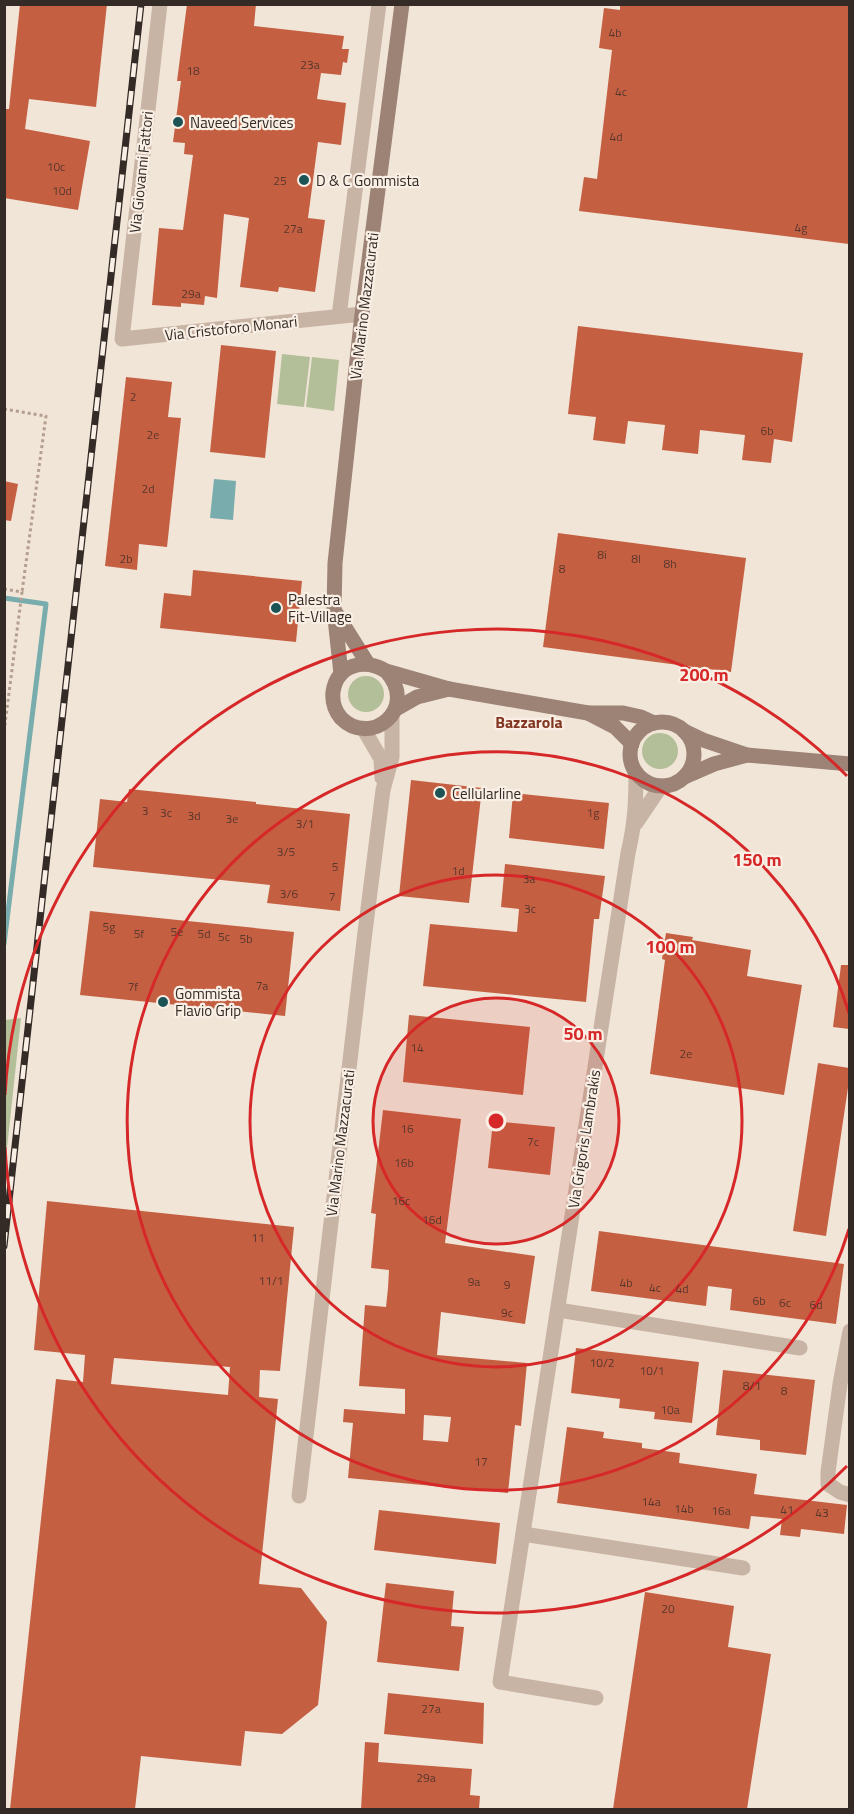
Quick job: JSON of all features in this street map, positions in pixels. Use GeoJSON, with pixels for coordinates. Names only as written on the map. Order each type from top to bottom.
{"type":"FeatureCollection","features":[{"type":"Feature","properties":{"kind":"street","name":"Via Giovanni Fattori"},"geometry":{"type":"LineString","coordinates":[[122,339],[160,4]]}},
{"type":"Feature","properties":{"kind":"street"},"geometry":{"type":"LineString","coordinates":[[339,316],[379,4]]}},
{"type":"Feature","properties":{"kind":"street","name":"Via Marino Mazzacurati"},"geometry":{"type":"LineString","coordinates":[[383,790],[381,759],[363,728],[346,722],[339,716],[335,707],[333,690],[341,674],[334,609],[335,563],[362,314],[402,4]]}},
{"type":"Feature","properties":{"kind":"street"},"geometry":{"type":"LineString","coordinates":[[374,39],[396,48]]}},
{"type":"Feature","properties":{"kind":"street","name":"Via Cristoforo Monari"},"geometry":{"type":"LineString","coordinates":[[122,339],[362,314]]}},
{"type":"Feature","properties":{"kind":"street"},"geometry":{"type":"LineString","coordinates":[[334,609],[368,664]]}},
{"type":"Feature","properties":{"kind":"street"},"geometry":{"type":"LineString","coordinates":[[341,674],[358,664],[368,664],[449,689],[588,713],[623,713],[654,723]]}},
{"type":"Feature","properties":{"kind":"street","name":"Via Marino Mazzacurati"},"geometry":{"type":"LineString","coordinates":[[299,1496],[383,790],[392,757],[394,712],[398,698],[393,679],[386,671]]}},
{"type":"Feature","properties":{"kind":"street"},"geometry":{"type":"LineString","coordinates":[[363,728],[384,723],[394,712],[417,697],[449,689]]}},
{"type":"Feature","properties":{"kind":"street"},"geometry":{"type":"LineString","coordinates":[[588,713],[615,728],[632,744]]}},
{"type":"Feature","properties":{"kind":"street"},"geometry":{"type":"LineString","coordinates":[[747,755],[714,764],[677,782],[662,786],[652,784],[636,772],[631,763],[630,753],[637,734],[645,727],[654,723],[670,723],[703,740],[747,755],[849,764]]}},
{"type":"Feature","properties":{"kind":"street"},"geometry":{"type":"LineString","coordinates":[[684,731],[693,748],[693,759],[684,777]]}},
{"type":"Feature","properties":{"kind":"street","name":"Via Grigoris Lambrakis"},"geometry":{"type":"LineString","coordinates":[[596,1698],[501,1682],[626,863],[634,825],[636,772]]}},
{"type":"Feature","properties":{"kind":"street","name":"Via Grigoris Lambrakis"},"geometry":{"type":"LineString","coordinates":[[634,825],[662,786]]}},
{"type":"Feature","properties":{"kind":"street"},"geometry":{"type":"LineString","coordinates":[[558,1310],[800,1348]]}},
{"type":"Feature","properties":{"kind":"street"},"geometry":{"type":"LineString","coordinates":[[849,1331],[828,1472],[828,1484],[849,1496]]}},
{"type":"Feature","properties":{"kind":"street"},"geometry":{"type":"LineString","coordinates":[[523,1534],[743,1568]]}},
{"type":"Feature","properties":{"kind":"path"},"geometry":{"type":"LineString","coordinates":[[4,409],[46,416],[4,732]]}},
{"type":"Feature","properties":{"kind":"path"},"geometry":{"type":"LineString","coordinates":[[4,589],[22,594]]}},
{"type":"Feature","properties":{"kind":"green space"},"geometry":{"type":"Polygon","coordinates":[[[282,354],[310,357],[304,407],[277,404],[282,354]]]}},
{"type":"Feature","properties":{"kind":"green space"},"geometry":{"type":"Polygon","coordinates":[[[312,357],[339,360],[334,411],[306,407],[312,357]]]}},
{"type":"Feature","properties":{"kind":"green space"},"geometry":{"type":"Polygon","coordinates":[[[366,676],[379,681],[384,694],[379,707],[366,712],[353,707],[348,694],[353,681],[366,676]]]}},
{"type":"Feature","properties":{"kind":"green space"},"geometry":{"type":"Polygon","coordinates":[[[660,733],[673,738],[678,751],[673,764],[660,769],[647,764],[642,751],[647,738],[660,733]]]}},
{"type":"Feature","properties":{"kind":"green space"},"geometry":{"type":"Polygon","coordinates":[[[21,1018],[5,1167],[5,1020],[21,1018]]]}},
{"type":"Feature","properties":{"kind":"water"},"geometry":{"type":"Polygon","coordinates":[[[214,479],[236,481],[233,520],[210,518],[214,479]]]}},
{"type":"Feature","properties":{"kind":"building"},"geometry":{"type":"Polygon","coordinates":[[[20,4],[107,4],[96,107],[29,99],[25,129],[90,141],[78,210],[4,198],[4,109],[9,109],[20,4]]]}},
{"type":"Feature","properties":{"kind":"building"},"geometry":{"type":"Polygon","coordinates":[[[187,4],[256,4],[254,26],[344,36],[342,49],[349,49],[347,63],[343,62],[341,75],[321,73],[317,99],[346,103],[341,145],[318,142],[308,218],[325,220],[315,292],[279,287],[278,292],[240,287],[249,218],[224,214],[217,298],[205,296],[204,305],[181,303],[181,307],[152,305],[159,228],[183,230],[193,155],[184,154],[185,143],[173,142],[181,81],[177,81],[187,4]]]}},
{"type":"Feature","properties":{"kind":"building"},"geometry":{"type":"Polygon","coordinates":[[[620,4],[849,4],[849,244],[579,211],[584,177],[597,179],[612,50],[599,48],[604,8],[620,10],[620,4]]]}},
{"type":"Feature","properties":{"kind":"building"},"geometry":{"type":"Polygon","coordinates":[[[578,326],[803,353],[792,442],[774,439],[771,463],[742,460],[745,435],[700,430],[698,454],[662,450],[665,425],[628,421],[625,444],[593,440],[596,417],[568,414],[578,326]]]}},
{"type":"Feature","properties":{"kind":"building"},"geometry":{"type":"Polygon","coordinates":[[[221,345],[276,351],[265,458],[210,452],[221,345]]]}},
{"type":"Feature","properties":{"kind":"building"},"geometry":{"type":"Polygon","coordinates":[[[126,377],[172,382],[168,417],[181,418],[167,547],[139,544],[137,570],[105,566],[126,377]]]}},
{"type":"Feature","properties":{"kind":"building"},"geometry":{"type":"Polygon","coordinates":[[[4,481],[18,484],[11,521],[4,520],[4,481]]]}},
{"type":"Feature","properties":{"kind":"building"},"geometry":{"type":"Polygon","coordinates":[[[558,533],[746,558],[731,672],[543,647],[558,533]]]}},
{"type":"Feature","properties":{"kind":"building"},"geometry":{"type":"Polygon","coordinates":[[[193,570],[302,581],[296,642],[160,628],[164,593],[191,596],[193,570]]]}},
{"type":"Feature","properties":{"kind":"building"},"geometry":{"type":"Polygon","coordinates":[[[411,780],[482,788],[469,903],[399,896],[411,780]]]}},
{"type":"Feature","properties":{"kind":"building"},"geometry":{"type":"Polygon","coordinates":[[[129,789],[350,814],[340,911],[267,903],[270,885],[93,867],[100,799],[127,802],[129,789]]]}},
{"type":"Feature","properties":{"kind":"building"},"geometry":{"type":"Polygon","coordinates":[[[513,793],[609,803],[604,849],[509,838],[513,793]]]}},
{"type":"Feature","properties":{"kind":"building"},"geometry":{"type":"Polygon","coordinates":[[[505,864],[605,876],[599,919],[594,919],[586,1002],[423,986],[430,924],[517,932],[519,909],[501,907],[505,864]]]}},
{"type":"Feature","properties":{"kind":"building"},"geometry":{"type":"Polygon","coordinates":[[[90,911],[294,932],[285,1016],[80,995],[90,911]]]}},
{"type":"Feature","properties":{"kind":"building"},"geometry":{"type":"Polygon","coordinates":[[[666,933],[751,950],[747,976],[802,985],[784,1095],[650,1074],[665,960],[662,959],[666,933]]]}},
{"type":"Feature","properties":{"kind":"building"},"geometry":{"type":"Polygon","coordinates":[[[841,965],[849,965],[849,1029],[833,1027],[841,965]]]}},
{"type":"Feature","properties":{"kind":"building"},"geometry":{"type":"Polygon","coordinates":[[[409,1015],[530,1027],[523,1095],[403,1082],[409,1015]]]}},
{"type":"Feature","properties":{"kind":"building"},"geometry":{"type":"Polygon","coordinates":[[[818,1063],[849,1068],[826,1236],[793,1231],[818,1063]]]}},
{"type":"Feature","properties":{"kind":"building"},"geometry":{"type":"Polygon","coordinates":[[[383,1110],[461,1119],[445,1243],[535,1256],[525,1324],[441,1312],[437,1355],[527,1363],[521,1426],[515,1425],[508,1493],[348,1478],[353,1423],[343,1422],[344,1409],[405,1414],[405,1389],[359,1386],[365,1305],[386,1307],[388,1288],[389,1270],[371,1268],[376,1214],[371,1213],[383,1110]],[[424,1415],[423,1440],[448,1442],[451,1417],[424,1415]]]}},
{"type":"Feature","properties":{"kind":"building"},"geometry":{"type":"Polygon","coordinates":[[[493,1121],[555,1127],[550,1175],[488,1168],[493,1121]]]}},
{"type":"Feature","properties":{"kind":"building"},"geometry":{"type":"Polygon","coordinates":[[[47,1201],[294,1227],[280,1371],[260,1370],[259,1397],[278,1399],[259,1584],[301,1588],[327,1622],[318,1705],[282,1734],[245,1731],[241,1766],[141,1756],[135,1809],[10,1809],[56,1379],[83,1382],[85,1355],[34,1350],[47,1201]],[[114,1358],[111,1384],[228,1395],[230,1367],[114,1358]]]}},
{"type":"Feature","properties":{"kind":"building"},"geometry":{"type":"Polygon","coordinates":[[[599,1231],[844,1264],[836,1324],[730,1310],[732,1289],[708,1286],[706,1306],[591,1291],[599,1231]]]}},
{"type":"Feature","properties":{"kind":"building"},"geometry":{"type":"Polygon","coordinates":[[[576,1348],[699,1362],[692,1423],[654,1419],[655,1412],[619,1408],[620,1399],[571,1393],[576,1348]]]}},
{"type":"Feature","properties":{"kind":"building"},"geometry":{"type":"Polygon","coordinates":[[[723,1370],[815,1380],[806,1455],[760,1450],[760,1440],[716,1435],[723,1370]]]}},
{"type":"Feature","properties":{"kind":"building"},"geometry":{"type":"Polygon","coordinates":[[[567,1427],[604,1432],[603,1438],[642,1443],[642,1448],[680,1453],[679,1463],[757,1474],[754,1494],[847,1505],[844,1534],[801,1529],[800,1537],[780,1535],[782,1519],[751,1516],[749,1529],[557,1503],[567,1427]]]}},
{"type":"Feature","properties":{"kind":"building"},"geometry":{"type":"Polygon","coordinates":[[[379,1510],[500,1523],[496,1564],[374,1550],[379,1510]]]}},
{"type":"Feature","properties":{"kind":"building"},"geometry":{"type":"Polygon","coordinates":[[[386,1583],[454,1591],[451,1626],[464,1627],[459,1671],[377,1662],[386,1583]]]}},
{"type":"Feature","properties":{"kind":"building"},"geometry":{"type":"Polygon","coordinates":[[[645,1592],[734,1606],[728,1647],[771,1654],[747,1809],[613,1809],[645,1592]]]}},
{"type":"Feature","properties":{"kind":"building"},"geometry":{"type":"Polygon","coordinates":[[[388,1693],[484,1703],[483,1744],[384,1734],[388,1693]]]}},
{"type":"Feature","properties":{"kind":"building"},"geometry":{"type":"Polygon","coordinates":[[[365,1742],[379,1743],[378,1762],[472,1769],[470,1795],[480,1796],[479,1809],[361,1809],[365,1742]]]}},
{"type":"Feature","properties":{"kind":"waterway"},"geometry":{"type":"LineString","coordinates":[[4,598],[46,604],[4,944]]}},
{"type":"Feature","properties":{"kind":"railway"},"geometry":{"type":"LineString","coordinates":[[4,1246],[141,4]]}},
{"type":"Feature","properties":{"kind":"place","name":"Naveed Services"},"geometry":{"type":"Point","coordinates":[178,122]}},
{"type":"Feature","properties":{"kind":"place","name":"D & C Gommista"},"geometry":{"type":"Point","coordinates":[304,180]}},
{"type":"Feature","properties":{"kind":"place","name":"Palestra Fit-Village"},"geometry":{"type":"Point","coordinates":[276,608]}},
{"type":"Feature","properties":{"kind":"place","name":"Cellularline"},"geometry":{"type":"Point","coordinates":[440,793]}},
{"type":"Feature","properties":{"kind":"place","name":"Gommista Flavio Grip"},"geometry":{"type":"Point","coordinates":[163,1002]}},
{"type":"Feature","properties":{"kind":"district","name":"Bazzarola"},"geometry":{"type":"Point","coordinates":[529,722]}}]}
